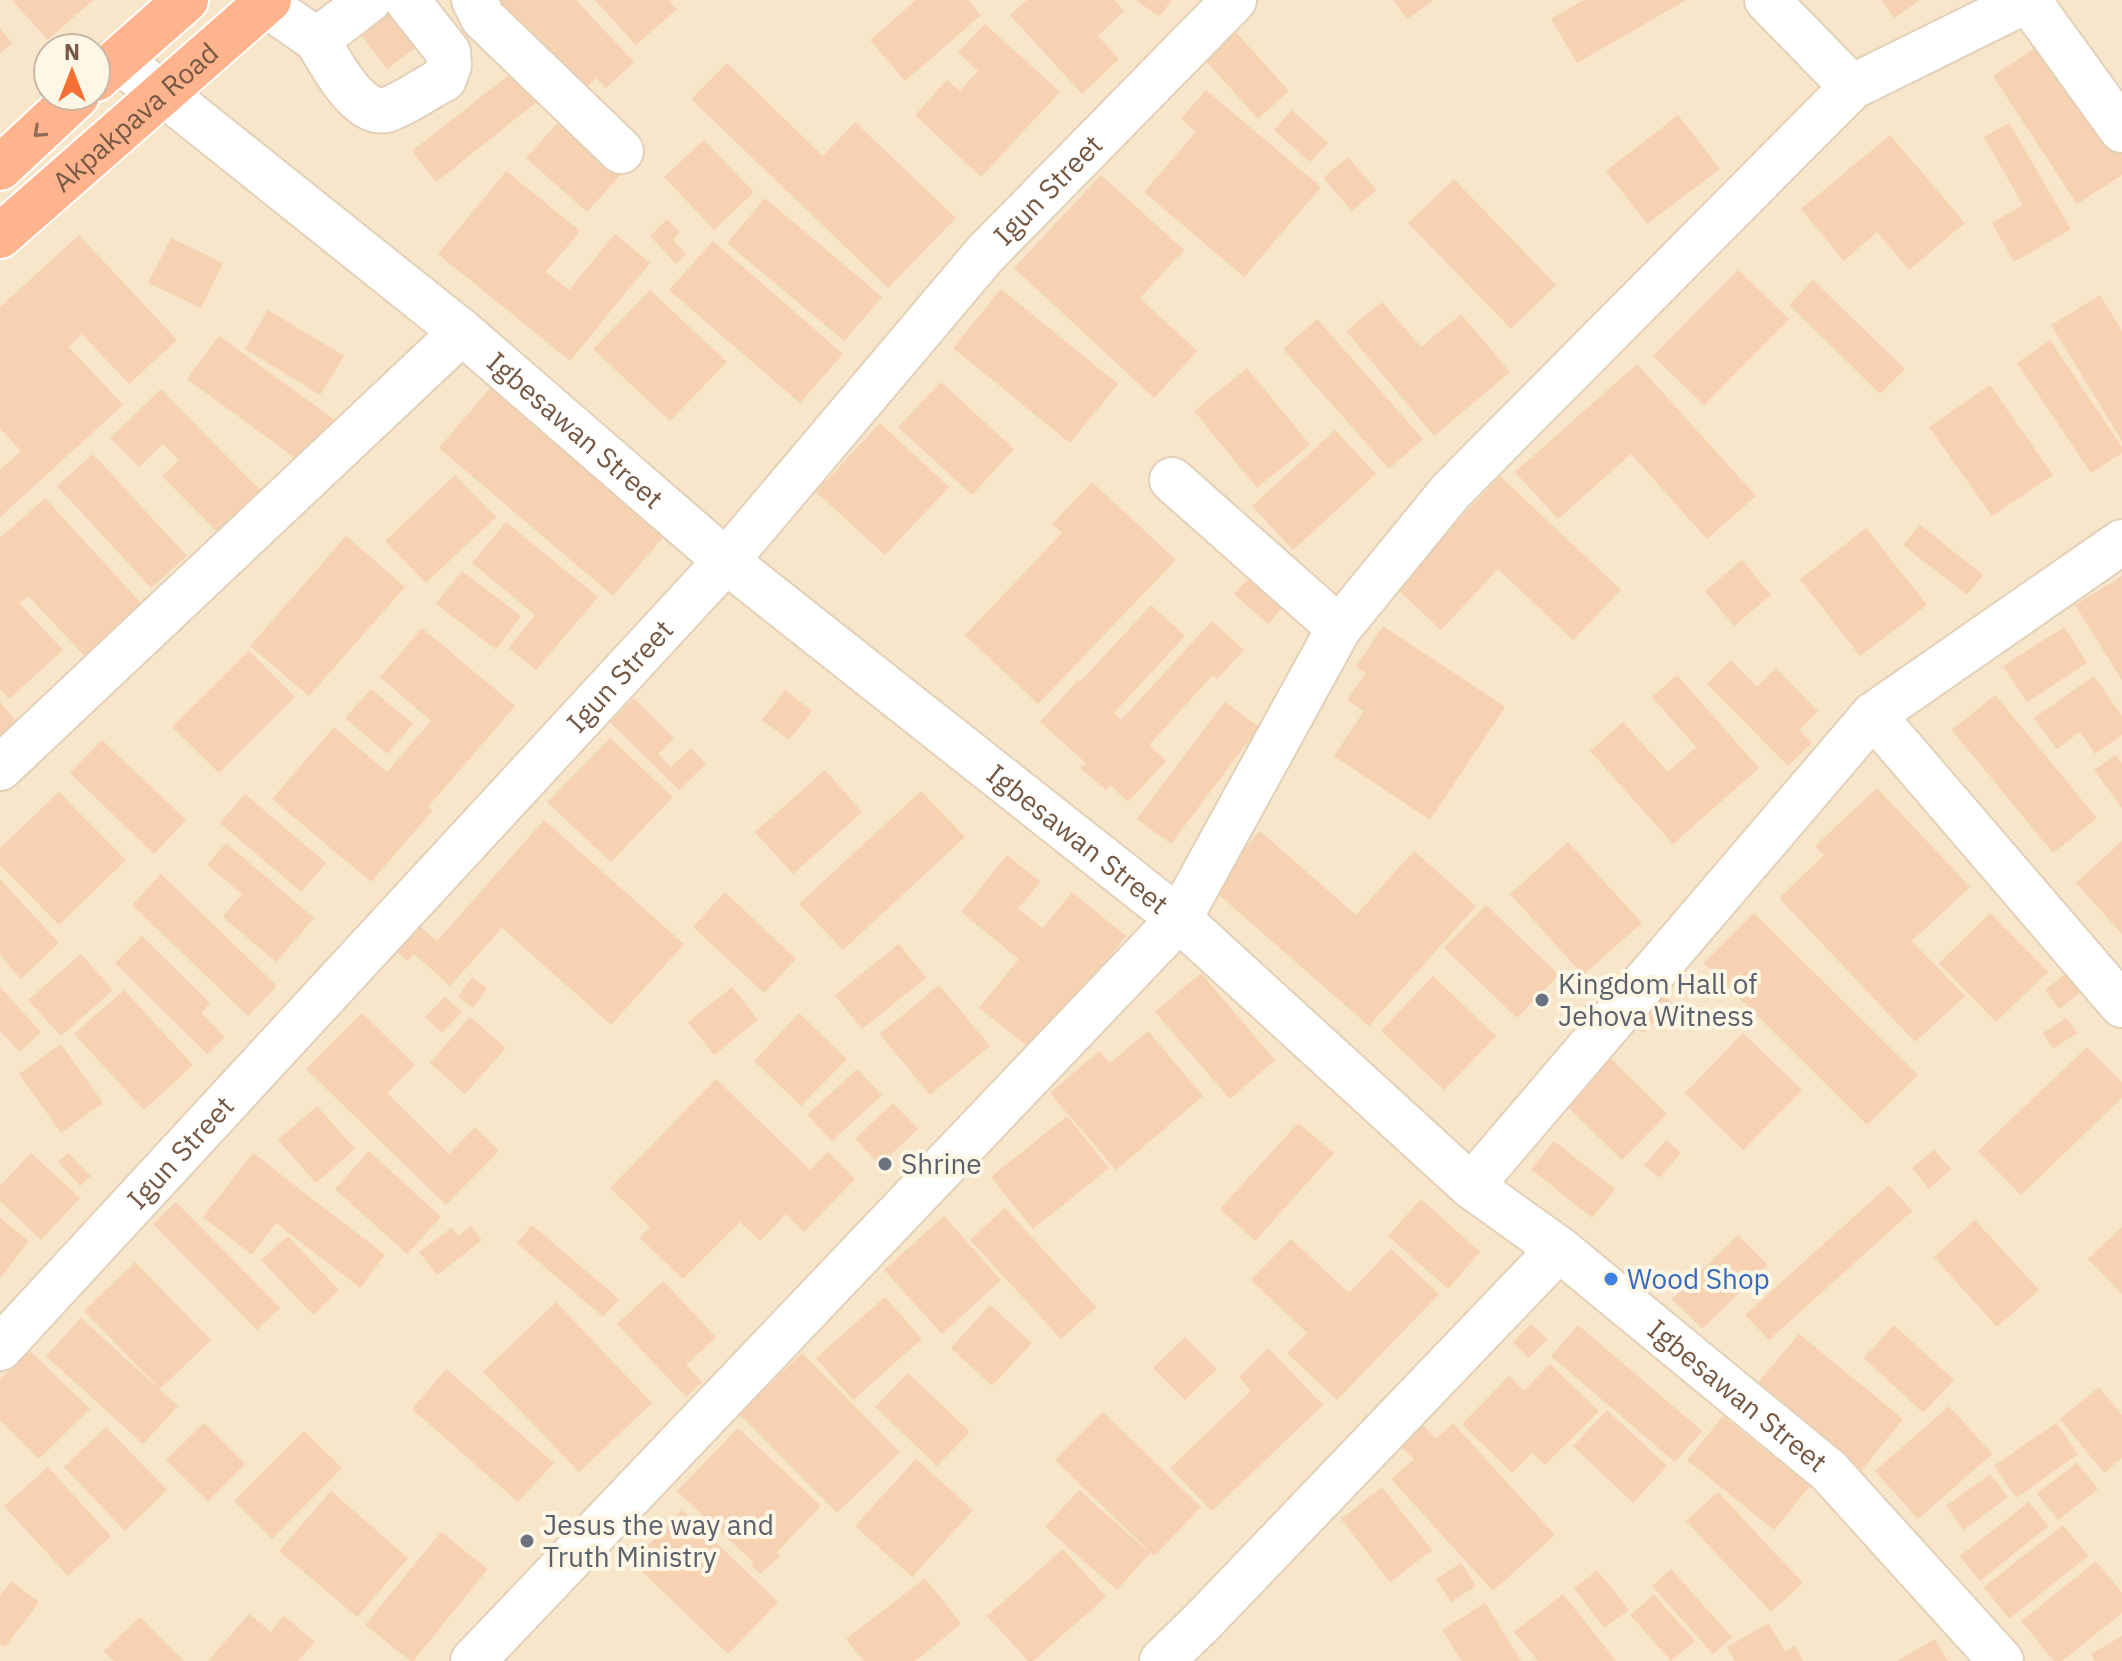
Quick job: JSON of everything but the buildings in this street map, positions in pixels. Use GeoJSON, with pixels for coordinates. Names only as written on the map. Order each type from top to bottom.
{"type":"FeatureCollection","features":[{"type":"Feature","properties":{"kind":"highway","name":"Akpakpava Road"},"geometry":{"type":"LineString","coordinates":[[112,65],[186,0]]}},
{"type":"Feature","properties":{"kind":"highway","name":"Akpakpava Road"},"geometry":{"type":"LineString","coordinates":[[0,236],[267,2]]}},
{"type":"Feature","properties":{"kind":"highway","name":"Akpakpava Road"},"geometry":{"type":"LineString","coordinates":[[0,168],[60,112]]}},
{"type":"Feature","properties":{"kind":"street"},"geometry":{"type":"LineString","coordinates":[[317,40],[369,0]]}},
{"type":"Feature","properties":{"kind":"street"},"geometry":{"type":"LineString","coordinates":[[267,2],[317,40],[355,98],[371,108],[386,110],[444,79],[449,65],[448,52],[407,0]]}},
{"type":"Feature","properties":{"kind":"street"},"geometry":{"type":"LineString","coordinates":[[474,0],[483,18],[621,151]]}},
{"type":"Feature","properties":{"kind":"street","name":"Igun Street"},"geometry":{"type":"LineString","coordinates":[[0,1348],[726,561],[985,254],[1234,0]]}},
{"type":"Feature","properties":{"kind":"street"},"geometry":{"type":"LineString","coordinates":[[1767,0],[1852,87]]}},
{"type":"Feature","properties":{"kind":"street"},"geometry":{"type":"LineString","coordinates":[[473,1661],[1179,919],[1339,628],[1451,491],[1852,87],[2028,0],[2122,130]]}},
{"type":"Feature","properties":{"kind":"street","name":"Igbesawan Street"},"geometry":{"type":"LineString","coordinates":[[112,72],[163,93],[462,332],[726,561],[1179,919],[1471,1186],[1559,1249],[1829,1471],[2001,1661]]}},
{"type":"Feature","properties":{"kind":"street"},"geometry":{"type":"LineString","coordinates":[[0,768],[462,332]]}},
{"type":"Feature","properties":{"kind":"street"},"geometry":{"type":"LineString","coordinates":[[1172,480],[1339,628]]}},
{"type":"Feature","properties":{"kind":"street"},"geometry":{"type":"LineString","coordinates":[[1471,1186],[1873,715],[2122,542]]}},
{"type":"Feature","properties":{"kind":"street"},"geometry":{"type":"LineString","coordinates":[[1873,715],[2122,1005]]}},
{"type":"Feature","properties":{"kind":"street"},"geometry":{"type":"LineString","coordinates":[[1162,1661],[1559,1249]]}},
{"type":"Feature","properties":{"kind":"shaded area"},"geometry":{"type":"Polygon","coordinates":[[[0,0],[2122,0],[2122,1661],[0,1661],[0,0]]]}},
{"type":"Feature","properties":{"kind":"place","name":"Kingdom Hall of Jehova Witness"},"geometry":{"type":"Point","coordinates":[1542,1000]}},
{"type":"Feature","properties":{"kind":"place","name":"Shrine"},"geometry":{"type":"Point","coordinates":[885,1164]}},
{"type":"Feature","properties":{"kind":"place","name":"Wood Shop"},"geometry":{"type":"Point","coordinates":[1611,1279]}},
{"type":"Feature","properties":{"kind":"place","name":"Jesus the way and Truth Ministry"},"geometry":{"type":"Point","coordinates":[527,1541]}}]}
